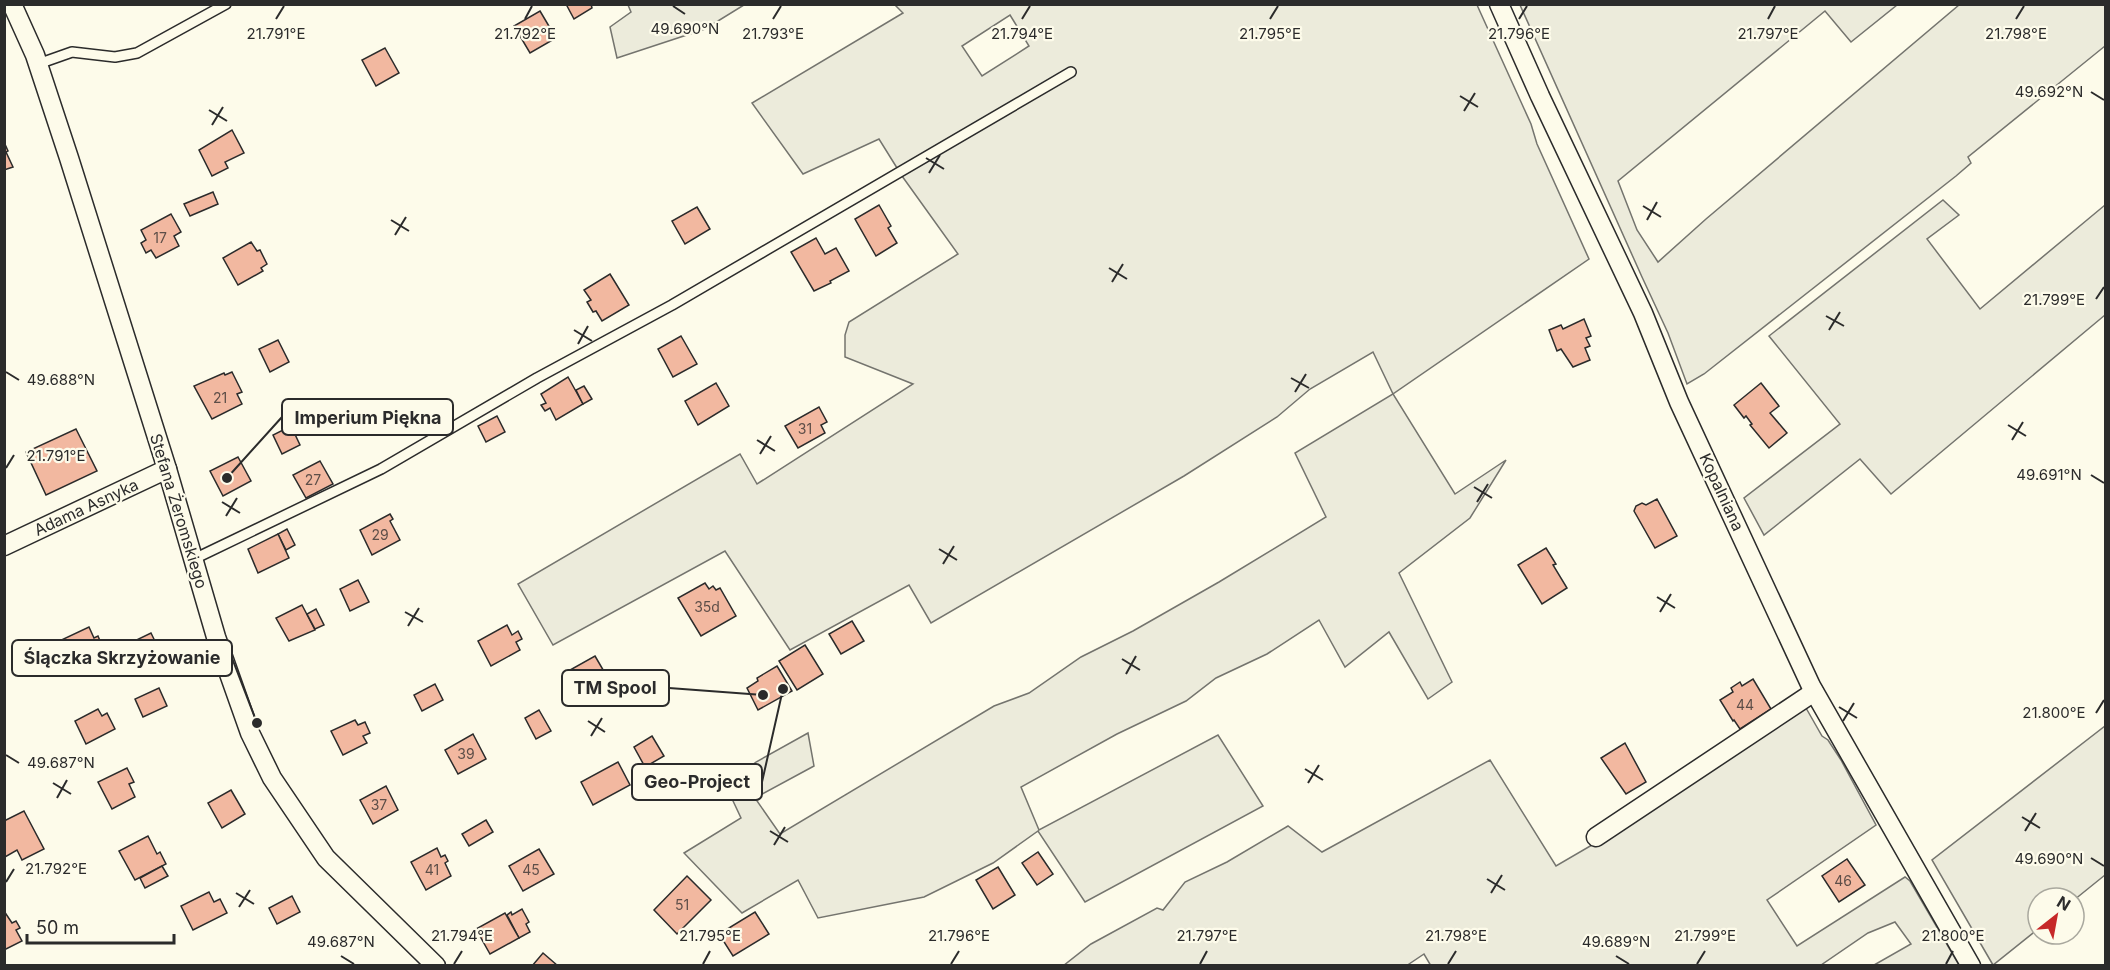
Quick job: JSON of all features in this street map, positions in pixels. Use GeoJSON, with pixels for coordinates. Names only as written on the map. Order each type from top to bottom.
{"type":"FeatureCollection","features":[{"type":"Feature","properties":{"kind":"street","name":"Stefana Żeromskiego"},"geometry":{"type":"LineString","coordinates":[[12,4],[38,64],[167,469],[216,637],[237,700],[272,778],[326,858],[436,966]]}},
{"type":"Feature","properties":{"kind":"street","name":"Kopalniana"},"geometry":{"type":"LineString","coordinates":[[1499,4],[1643,313],[1679,402],[1814,692],[1971,966]]}},
{"type":"Feature","properties":{"kind":"street","name":"Adama Asnyka"},"geometry":{"type":"LineString","coordinates":[[4,546],[167,469]]}},
{"type":"Feature","properties":{"kind":"street"},"geometry":{"type":"LineString","coordinates":[[1596,837],[1814,692]]}},
{"type":"Feature","properties":{"kind":"lane"},"geometry":{"type":"LineString","coordinates":[[38,64],[72,52],[115,57],[137,53],[226,4]]}},
{"type":"Feature","properties":{"kind":"lane"},"geometry":{"type":"LineString","coordinates":[[194,559],[381,469],[537,378],[672,305],[1071,72]]}},
{"type":"Feature","properties":{"kind":"shaded area"},"geometry":{"type":"Polygon","coordinates":[[[628,5],[744,5],[705,29],[617,58],[610,27],[631,12],[628,5]]]}},
{"type":"Feature","properties":{"kind":"shaded area"},"geometry":{"type":"Polygon","coordinates":[[[895,5],[1477,5],[1589,259],[1393,394],[1373,352],[1310,389],[1277,417],[1184,476],[931,623],[909,585],[790,650],[725,551],[553,645],[518,584],[740,454],[757,484],[913,384],[845,357],[845,335],[849,322],[958,254],[902,176],[879,139],[803,174],[752,103],[903,13],[895,5]],[[1010,15],[962,46],[982,76],[1029,46],[1010,15]]]}},
{"type":"Feature","properties":{"kind":"shaded area"},"geometry":{"type":"Polygon","coordinates":[[[1520,5],[1897,5],[1851,42],[1825,11],[1618,181],[1637,230],[1658,262],[1959,5],[2105,5],[2105,46],[1968,157],[1971,163],[1956,176],[1704,374],[1687,384],[1668,333],[1520,5]]]}},
{"type":"Feature","properties":{"kind":"shaded area"},"geometry":{"type":"Polygon","coordinates":[[[1943,200],[1959,215],[1927,239],[1980,309],[2105,205],[2105,315],[1891,494],[1860,459],[1764,535],[1744,498],[1840,424],[1769,336],[1943,200]]]}},
{"type":"Feature","properties":{"kind":"shaded area"},"geometry":{"type":"Polygon","coordinates":[[[1393,394],[1455,494],[1506,460],[1470,518],[1399,573],[1452,682],[1428,699],[1389,632],[1345,667],[1319,620],[1267,654],[1216,678],[1186,701],[1117,734],[1021,787],[1039,830],[1218,735],[1263,806],[1085,902],[1038,831],[993,863],[924,897],[818,918],[798,880],[742,913],[684,853],[741,818],[726,786],[756,762],[808,733],[814,766],[755,798],[780,834],[994,706],[1029,693],[1081,657],[1133,631],[1219,582],[1326,517],[1295,453],[1393,394]]]}},
{"type":"Feature","properties":{"kind":"shaded area"},"geometry":{"type":"Polygon","coordinates":[[[1806,708],[1822,736],[1828,740],[1841,760],[1876,825],[1767,900],[1797,946],[1905,877],[1910,881],[1959,965],[1874,965],[1911,944],[1895,922],[1868,933],[1821,965],[1431,966],[1424,954],[1406,966],[1063,966],[1091,944],[1157,908],[1163,910],[1185,882],[1227,862],[1288,826],[1322,852],[1490,760],[1556,866],[1640,817],[1806,708]]]}},
{"type":"Feature","properties":{"kind":"shaded area"},"geometry":{"type":"Polygon","coordinates":[[[2105,726],[2105,875],[2086,890],[2086,886],[2026,886],[2026,939],[1993,965],[1932,860],[2105,726]]]}},
{"type":"Feature","properties":{"kind":"building"},"geometry":{"type":"Polygon","coordinates":[[[566,4],[591,4],[592,8],[574,19],[566,4]]]}},
{"type":"Feature","properties":{"kind":"building"},"geometry":{"type":"Polygon","coordinates":[[[540,11],[556,38],[530,53],[514,26],[540,11]]]}},
{"type":"Feature","properties":{"kind":"building"},"geometry":{"type":"Polygon","coordinates":[[[385,48],[399,73],[376,86],[362,60],[385,48]]]}},
{"type":"Feature","properties":{"kind":"building"},"geometry":{"type":"Polygon","coordinates":[[[232,130],[244,153],[225,162],[228,168],[212,176],[199,150],[232,130]]]}},
{"type":"Feature","properties":{"kind":"building"},"geometry":{"type":"Polygon","coordinates":[[[4,142],[13,167],[4,170],[4,142]]]}},
{"type":"Feature","properties":{"kind":"building"},"geometry":{"type":"Polygon","coordinates":[[[213,192],[218,204],[190,216],[184,204],[213,192]]]}},
{"type":"Feature","properties":{"kind":"building"},"geometry":{"type":"Polygon","coordinates":[[[879,205],[891,226],[888,228],[897,243],[876,256],[855,219],[879,205]]]}},
{"type":"Feature","properties":{"kind":"building"},"geometry":{"type":"Polygon","coordinates":[[[697,207],[710,229],[685,244],[672,221],[697,207]]]}},
{"type":"Feature","properties":{"kind":"building"},"geometry":{"type":"Polygon","coordinates":[[[171,214],[181,232],[174,236],[179,246],[156,258],[151,250],[146,253],[141,243],[146,240],[141,230],[171,214]]]}},
{"type":"Feature","properties":{"kind":"building"},"geometry":{"type":"Polygon","coordinates":[[[816,238],[825,254],[836,248],[849,271],[814,291],[791,252],[816,238]]]}},
{"type":"Feature","properties":{"kind":"building"},"geometry":{"type":"Polygon","coordinates":[[[251,242],[257,251],[260,250],[267,264],[261,268],[263,271],[238,285],[223,258],[251,242]]]}},
{"type":"Feature","properties":{"kind":"building"},"geometry":{"type":"Polygon","coordinates":[[[610,274],[629,305],[602,321],[587,302],[591,300],[584,290],[610,274]]]}},
{"type":"Feature","properties":{"kind":"building"},"geometry":{"type":"Polygon","coordinates":[[[1584,319],[1591,336],[1586,338],[1590,346],[1585,348],[1590,360],[1573,367],[1561,349],[1557,351],[1549,330],[1561,325],[1563,329],[1584,319]]]}},
{"type":"Feature","properties":{"kind":"building"},"geometry":{"type":"Polygon","coordinates":[[[681,336],[697,364],[673,377],[658,349],[681,336]]]}},
{"type":"Feature","properties":{"kind":"building"},"geometry":{"type":"Polygon","coordinates":[[[278,340],[289,362],[270,372],[259,349],[278,340]]]}},
{"type":"Feature","properties":{"kind":"building"},"geometry":{"type":"Polygon","coordinates":[[[232,372],[242,392],[237,394],[242,404],[212,419],[194,386],[224,373],[225,375],[232,372]]]}},
{"type":"Feature","properties":{"kind":"building"},"geometry":{"type":"Polygon","coordinates":[[[568,377],[583,404],[556,420],[550,408],[545,411],[541,405],[546,403],[541,394],[568,377]]]}},
{"type":"Feature","properties":{"kind":"building"},"geometry":{"type":"Polygon","coordinates":[[[716,383],[729,406],[698,425],[685,401],[716,383]]]}},
{"type":"Feature","properties":{"kind":"building"},"geometry":{"type":"Polygon","coordinates":[[[1761,383],[1779,406],[1770,413],[1787,433],[1769,448],[1750,425],[1752,424],[1746,416],[1744,418],[1734,405],[1761,383]]]}},
{"type":"Feature","properties":{"kind":"building"},"geometry":{"type":"Polygon","coordinates":[[[584,386],[592,399],[583,404],[576,390],[584,386]]]}},
{"type":"Feature","properties":{"kind":"building"},"geometry":{"type":"Polygon","coordinates":[[[819,407],[827,422],[821,425],[825,433],[798,448],[785,426],[819,407]]]}},
{"type":"Feature","properties":{"kind":"building"},"geometry":{"type":"Polygon","coordinates":[[[497,416],[505,432],[486,442],[478,426],[497,416]]]}},
{"type":"Feature","properties":{"kind":"building"},"geometry":{"type":"Polygon","coordinates":[[[291,426],[300,445],[282,454],[273,435],[291,426]]]}},
{"type":"Feature","properties":{"kind":"building"},"geometry":{"type":"Polygon","coordinates":[[[76,429],[97,471],[46,495],[26,452],[76,429]]]}},
{"type":"Feature","properties":{"kind":"building"},"geometry":{"type":"Polygon","coordinates":[[[238,457],[251,481],[223,496],[210,471],[238,457]]]}},
{"type":"Feature","properties":{"kind":"building"},"geometry":{"type":"Polygon","coordinates":[[[320,461],[333,484],[306,498],[293,475],[320,461]]]}},
{"type":"Feature","properties":{"kind":"building"},"geometry":{"type":"Polygon","coordinates":[[[1657,499],[1677,536],[1655,548],[1634,511],[1636,506],[1642,503],[1646,505],[1657,499]]]}},
{"type":"Feature","properties":{"kind":"building"},"geometry":{"type":"Polygon","coordinates":[[[390,514],[393,519],[390,521],[400,540],[372,555],[360,530],[390,514]]]}},
{"type":"Feature","properties":{"kind":"building"},"geometry":{"type":"Polygon","coordinates":[[[287,529],[295,545],[286,550],[278,534],[287,529]]]}},
{"type":"Feature","properties":{"kind":"building"},"geometry":{"type":"Polygon","coordinates":[[[278,534],[289,558],[258,573],[248,549],[278,534]]]}},
{"type":"Feature","properties":{"kind":"building"},"geometry":{"type":"Polygon","coordinates":[[[1546,548],[1567,588],[1542,604],[1518,565],[1546,548]]]}},
{"type":"Feature","properties":{"kind":"building"},"geometry":{"type":"Polygon","coordinates":[[[358,580],[369,602],[350,611],[340,589],[358,580]]]}},
{"type":"Feature","properties":{"kind":"building"},"geometry":{"type":"Polygon","coordinates":[[[705,583],[709,589],[713,586],[716,590],[720,588],[736,616],[701,636],[678,598],[705,583]]]}},
{"type":"Feature","properties":{"kind":"building"},"geometry":{"type":"Polygon","coordinates":[[[302,605],[315,630],[289,641],[276,618],[302,605]]]}},
{"type":"Feature","properties":{"kind":"building"},"geometry":{"type":"Polygon","coordinates":[[[316,609],[324,625],[315,629],[307,614],[316,609]]]}},
{"type":"Feature","properties":{"kind":"building"},"geometry":{"type":"Polygon","coordinates":[[[852,621],[864,641],[841,654],[829,634],[852,621]]]}},
{"type":"Feature","properties":{"kind":"building"},"geometry":{"type":"Polygon","coordinates":[[[507,625],[512,635],[518,631],[522,639],[516,642],[520,650],[491,666],[478,641],[507,625]]]}},
{"type":"Feature","properties":{"kind":"building"},"geometry":{"type":"Polygon","coordinates":[[[89,627],[94,638],[98,636],[102,646],[75,659],[76,662],[68,666],[57,642],[89,627]]]}},
{"type":"Feature","properties":{"kind":"building"},"geometry":{"type":"Polygon","coordinates":[[[151,633],[165,662],[140,675],[126,645],[151,633]]]}},
{"type":"Feature","properties":{"kind":"building"},"geometry":{"type":"Polygon","coordinates":[[[805,645],[823,674],[797,690],[779,661],[805,645]]]}},
{"type":"Feature","properties":{"kind":"building"},"geometry":{"type":"Polygon","coordinates":[[[595,656],[609,680],[584,694],[570,670],[595,656]]]}},
{"type":"Feature","properties":{"kind":"building"},"geometry":{"type":"Polygon","coordinates":[[[777,666],[792,691],[758,710],[747,688],[758,681],[757,678],[777,666]]]}},
{"type":"Feature","properties":{"kind":"building"},"geometry":{"type":"Polygon","coordinates":[[[1753,679],[1771,709],[1740,729],[1720,700],[1733,692],[1731,688],[1740,682],[1742,686],[1753,679]]]}},
{"type":"Feature","properties":{"kind":"building"},"geometry":{"type":"Polygon","coordinates":[[[435,684],[443,700],[422,711],[414,695],[435,684]]]}},
{"type":"Feature","properties":{"kind":"building"},"geometry":{"type":"Polygon","coordinates":[[[159,688],[167,706],[143,717],[135,699],[159,688]]]}},
{"type":"Feature","properties":{"kind":"building"},"geometry":{"type":"Polygon","coordinates":[[[98,709],[102,716],[107,713],[115,729],[86,744],[75,721],[98,709]]]}},
{"type":"Feature","properties":{"kind":"building"},"geometry":{"type":"Polygon","coordinates":[[[539,710],[551,731],[536,739],[525,718],[539,710]]]}},
{"type":"Feature","properties":{"kind":"building"},"geometry":{"type":"Polygon","coordinates":[[[355,720],[358,725],[365,722],[370,733],[363,736],[367,743],[343,755],[331,731],[355,720]]]}},
{"type":"Feature","properties":{"kind":"building"},"geometry":{"type":"Polygon","coordinates":[[[473,734],[486,759],[458,774],[445,750],[473,734]]]}},
{"type":"Feature","properties":{"kind":"building"},"geometry":{"type":"Polygon","coordinates":[[[652,736],[664,756],[645,767],[634,747],[652,736]]]}},
{"type":"Feature","properties":{"kind":"building"},"geometry":{"type":"Polygon","coordinates":[[[1625,743],[1646,782],[1626,794],[1601,758],[1625,743]]]}},
{"type":"Feature","properties":{"kind":"building"},"geometry":{"type":"Polygon","coordinates":[[[618,762],[630,785],[593,805],[581,782],[618,762]]]}},
{"type":"Feature","properties":{"kind":"building"},"geometry":{"type":"Polygon","coordinates":[[[127,768],[134,782],[129,784],[135,797],[112,809],[98,782],[127,768]]]}},
{"type":"Feature","properties":{"kind":"building"},"geometry":{"type":"Polygon","coordinates":[[[386,786],[398,810],[373,824],[360,800],[386,786]]]}},
{"type":"Feature","properties":{"kind":"building"},"geometry":{"type":"Polygon","coordinates":[[[231,790],[245,814],[222,828],[208,803],[231,790]]]}},
{"type":"Feature","properties":{"kind":"building"},"geometry":{"type":"Polygon","coordinates":[[[24,811],[44,849],[22,860],[17,850],[5,857],[4,821],[24,811]]]}},
{"type":"Feature","properties":{"kind":"building"},"geometry":{"type":"Polygon","coordinates":[[[486,820],[493,832],[469,846],[462,834],[486,820]]]}},
{"type":"Feature","properties":{"kind":"building"},"geometry":{"type":"Polygon","coordinates":[[[148,836],[157,854],[160,852],[166,864],[135,880],[119,851],[148,836]]]}},
{"type":"Feature","properties":{"kind":"building"},"geometry":{"type":"Polygon","coordinates":[[[437,848],[441,857],[445,855],[448,861],[445,863],[451,876],[426,890],[411,862],[437,848]]]}},
{"type":"Feature","properties":{"kind":"building"},"geometry":{"type":"Polygon","coordinates":[[[539,849],[554,874],[523,891],[509,866],[539,849]]]}},
{"type":"Feature","properties":{"kind":"building"},"geometry":{"type":"Polygon","coordinates":[[[1038,852],[1053,874],[1037,885],[1022,863],[1038,852]]]}},
{"type":"Feature","properties":{"kind":"building"},"geometry":{"type":"Polygon","coordinates":[[[1847,859],[1865,885],[1839,902],[1822,876],[1847,859]]]}},
{"type":"Feature","properties":{"kind":"building"},"geometry":{"type":"Polygon","coordinates":[[[162,866],[168,876],[145,888],[140,878],[162,866]]]}},
{"type":"Feature","properties":{"kind":"building"},"geometry":{"type":"Polygon","coordinates":[[[998,867],[1015,895],[993,909],[976,880],[998,867]]]}},
{"type":"Feature","properties":{"kind":"building"},"geometry":{"type":"Polygon","coordinates":[[[687,876],[711,900],[677,934],[654,910],[687,876]]]}},
{"type":"Feature","properties":{"kind":"building"},"geometry":{"type":"Polygon","coordinates":[[[209,892],[214,902],[220,899],[227,913],[193,930],[181,906],[209,892]]]}},
{"type":"Feature","properties":{"kind":"building"},"geometry":{"type":"Polygon","coordinates":[[[292,896],[300,912],[277,924],[269,908],[292,896]]]}},
{"type":"Feature","properties":{"kind":"building"},"geometry":{"type":"Polygon","coordinates":[[[522,909],[529,922],[526,924],[530,932],[519,938],[507,915],[511,912],[512,915],[522,909]]]}},
{"type":"Feature","properties":{"kind":"building"},"geometry":{"type":"Polygon","coordinates":[[[4,911],[12,923],[16,921],[20,928],[16,930],[22,941],[4,950],[4,911]]]}},
{"type":"Feature","properties":{"kind":"building"},"geometry":{"type":"Polygon","coordinates":[[[755,912],[769,934],[733,956],[719,934],[755,912]]]}},
{"type":"Feature","properties":{"kind":"building"},"geometry":{"type":"Polygon","coordinates":[[[505,913],[519,938],[490,954],[476,929],[505,913]]]}},
{"type":"Feature","properties":{"kind":"building"},"geometry":{"type":"Polygon","coordinates":[[[543,953],[558,966],[532,966],[543,953]]]}},
{"type":"Feature","properties":{"kind":"place","name":"Imperium Piękna"},"geometry":{"type":"Point","coordinates":[227,478]}},
{"type":"Feature","properties":{"kind":"place","name":"Geo-Project"},"geometry":{"type":"Point","coordinates":[783,689]}},
{"type":"Feature","properties":{"kind":"place","name":"TM Spool"},"geometry":{"type":"Point","coordinates":[763,695]}},
{"type":"Feature","properties":{"kind":"place","name":"Ślączka Skrzyżowanie"},"geometry":{"type":"Point","coordinates":[257,723]}}]}
